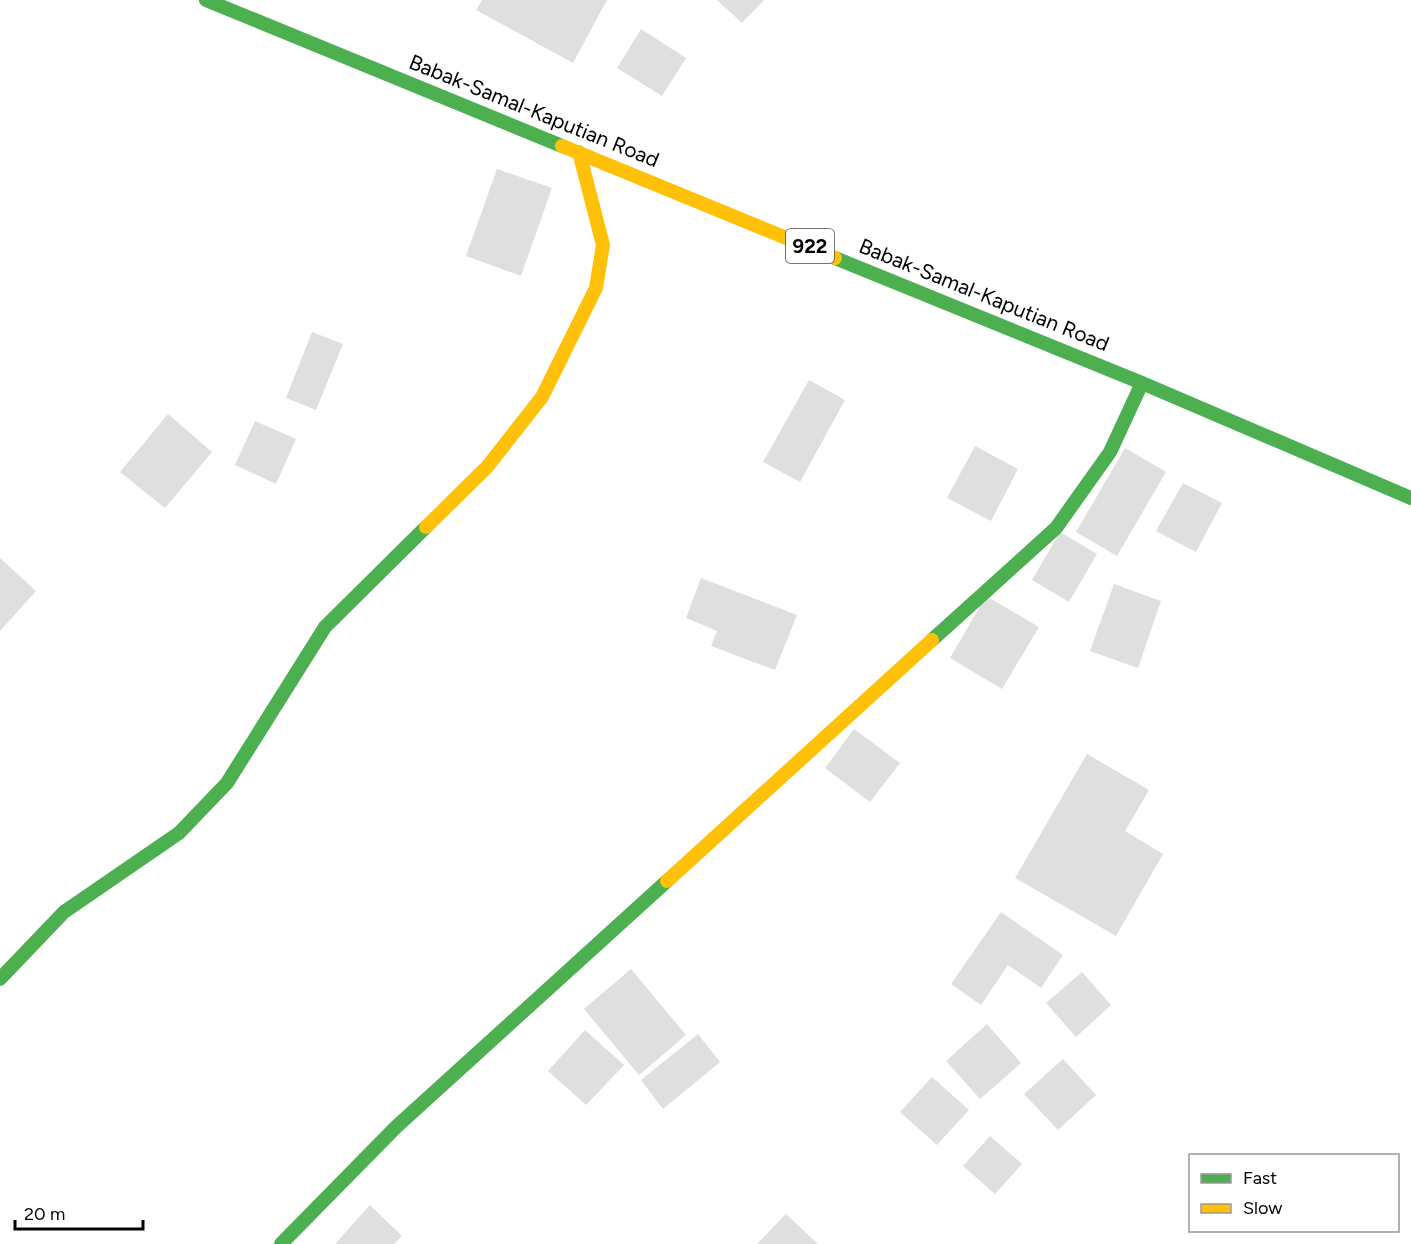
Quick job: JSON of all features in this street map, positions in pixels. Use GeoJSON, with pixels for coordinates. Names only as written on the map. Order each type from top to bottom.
{"type":"FeatureCollection","features":[{"type":"Feature","properties":{"kind":"street","name":"Babak-Samal-Kaputian Road"},"geometry":{"type":"LineString","coordinates":[[207,0],[1142,382],[1411,498]]}},
{"type":"Feature","properties":{"kind":"street"},"geometry":{"type":"LineString","coordinates":[[0,979],[64,912],[179,833],[227,783],[325,627],[487,467],[542,397],[596,288],[603,245],[579,152]]}},
{"type":"Feature","properties":{"kind":"street"},"geometry":{"type":"LineString","coordinates":[[281,1244],[396,1127],[1056,528],[1086,489],[1110,452],[1142,382]]}},
{"type":"Feature","properties":{"kind":"building"},"geometry":{"type":"Polygon","coordinates":[[[482,0],[607,0],[573,63],[476,10],[482,0]]]}},
{"type":"Feature","properties":{"kind":"building"},"geometry":{"type":"Polygon","coordinates":[[[717,0],[764,0],[742,23],[717,0]]]}},
{"type":"Feature","properties":{"kind":"building"},"geometry":{"type":"Polygon","coordinates":[[[641,29],[686,58],[662,96],[617,68],[641,29]]]}},
{"type":"Feature","properties":{"kind":"building"},"geometry":{"type":"Polygon","coordinates":[[[497,169],[552,188],[521,276],[466,256],[497,169]]]}},
{"type":"Feature","properties":{"kind":"building"},"geometry":{"type":"Polygon","coordinates":[[[312,332],[343,344],[316,410],[286,398],[312,332]]]}},
{"type":"Feature","properties":{"kind":"building"},"geometry":{"type":"Polygon","coordinates":[[[809,380],[845,400],[800,482],[763,462],[809,380]]]}},
{"type":"Feature","properties":{"kind":"building"},"geometry":{"type":"Polygon","coordinates":[[[168,414],[212,452],[165,508],[120,472],[168,414]]]}},
{"type":"Feature","properties":{"kind":"building"},"geometry":{"type":"Polygon","coordinates":[[[255,421],[296,439],[276,484],[235,465],[255,421]]]}},
{"type":"Feature","properties":{"kind":"building"},"geometry":{"type":"Polygon","coordinates":[[[975,446],[1018,469],[991,521],[947,498],[975,446]]]}},
{"type":"Feature","properties":{"kind":"building"},"geometry":{"type":"Polygon","coordinates":[[[1125,448],[1166,472],[1117,556],[1076,532],[1125,448]]]}},
{"type":"Feature","properties":{"kind":"building"},"geometry":{"type":"Polygon","coordinates":[[[1183,483],[1222,503],[1196,552],[1156,531],[1183,483]]]}},
{"type":"Feature","properties":{"kind":"building"},"geometry":{"type":"Polygon","coordinates":[[[1060,532],[1097,554],[1069,602],[1032,580],[1060,532]]]}},
{"type":"Feature","properties":{"kind":"building"},"geometry":{"type":"Polygon","coordinates":[[[0,558],[36,591],[0,631],[0,558]]]}},
{"type":"Feature","properties":{"kind":"building"},"geometry":{"type":"Polygon","coordinates":[[[701,578],[797,615],[775,670],[711,646],[717,631],[686,618],[701,578]]]}},
{"type":"Feature","properties":{"kind":"building"},"geometry":{"type":"Polygon","coordinates":[[[1114,584],[1161,601],[1138,668],[1090,651],[1114,584]]]}},
{"type":"Feature","properties":{"kind":"building"},"geometry":{"type":"Polygon","coordinates":[[[986,596],[1039,627],[1002,689],[950,658],[986,596]]]}},
{"type":"Feature","properties":{"kind":"building"},"geometry":{"type":"Polygon","coordinates":[[[854,729],[900,763],[870,802],[825,768],[854,729]]]}},
{"type":"Feature","properties":{"kind":"building"},"geometry":{"type":"Polygon","coordinates":[[[1087,754],[1149,790],[1125,831],[1163,854],[1116,936],[1015,878],[1087,754]]]}},
{"type":"Feature","properties":{"kind":"building"},"geometry":{"type":"Polygon","coordinates":[[[1001,912],[1063,955],[1041,988],[1008,965],[981,1005],[951,984],[1001,912]]]}},
{"type":"Feature","properties":{"kind":"building"},"geometry":{"type":"Polygon","coordinates":[[[631,969],[686,1035],[639,1075],[584,1009],[631,969]]]}},
{"type":"Feature","properties":{"kind":"building"},"geometry":{"type":"Polygon","coordinates":[[[1082,972],[1111,1005],[1076,1037],[1046,1003],[1082,972]]]}},
{"type":"Feature","properties":{"kind":"building"},"geometry":{"type":"Polygon","coordinates":[[[987,1024],[1021,1063],[980,1099],[946,1061],[987,1024]]]}},
{"type":"Feature","properties":{"kind":"building"},"geometry":{"type":"Polygon","coordinates":[[[585,1030],[624,1065],[586,1105],[548,1071],[585,1030]]]}},
{"type":"Feature","properties":{"kind":"building"},"geometry":{"type":"Polygon","coordinates":[[[698,1034],[720,1062],[663,1109],[641,1080],[698,1034]]]}},
{"type":"Feature","properties":{"kind":"building"},"geometry":{"type":"Polygon","coordinates":[[[1063,1059],[1096,1095],[1058,1130],[1024,1094],[1063,1059]]]}},
{"type":"Feature","properties":{"kind":"building"},"geometry":{"type":"Polygon","coordinates":[[[932,1077],[969,1110],[937,1145],[900,1112],[932,1077]]]}},
{"type":"Feature","properties":{"kind":"building"},"geometry":{"type":"Polygon","coordinates":[[[990,1136],[1022,1164],[995,1194],[963,1166],[990,1136]]]}},
{"type":"Feature","properties":{"kind":"building"},"geometry":{"type":"Polygon","coordinates":[[[370,1205],[402,1236],[394,1244],[335,1244],[370,1205]]]}},
{"type":"Feature","properties":{"kind":"building"},"geometry":{"type":"Polygon","coordinates":[[[786,1214],[818,1244],[757,1244],[786,1214]]]}},
{"type":"Feature","properties":{"kind":"traffic: fast"},"geometry":{"type":"LineString","coordinates":[[206,0],[562,146]]}},
{"type":"Feature","properties":{"kind":"traffic: fast"},"geometry":{"type":"LineString","coordinates":[[835,258],[1142,383],[1411,498]]}},
{"type":"Feature","properties":{"kind":"traffic: fast"},"geometry":{"type":"LineString","coordinates":[[932,640],[1056,528],[1110,452],[1142,383]]}},
{"type":"Feature","properties":{"kind":"traffic: fast"},"geometry":{"type":"LineString","coordinates":[[0,979],[64,912],[179,833],[227,783],[325,627],[426,527]]}},
{"type":"Feature","properties":{"kind":"traffic: fast"},"geometry":{"type":"LineString","coordinates":[[281,1244],[396,1127],[667,881]]}},
{"type":"Feature","properties":{"kind":"traffic: slow"},"geometry":{"type":"LineString","coordinates":[[562,146],[835,258]]}},
{"type":"Feature","properties":{"kind":"traffic: slow"},"geometry":{"type":"LineString","coordinates":[[426,527],[487,467],[542,397],[596,288],[603,245],[579,152]]}},
{"type":"Feature","properties":{"kind":"traffic: slow"},"geometry":{"type":"LineString","coordinates":[[667,881],[932,640]]}}]}
